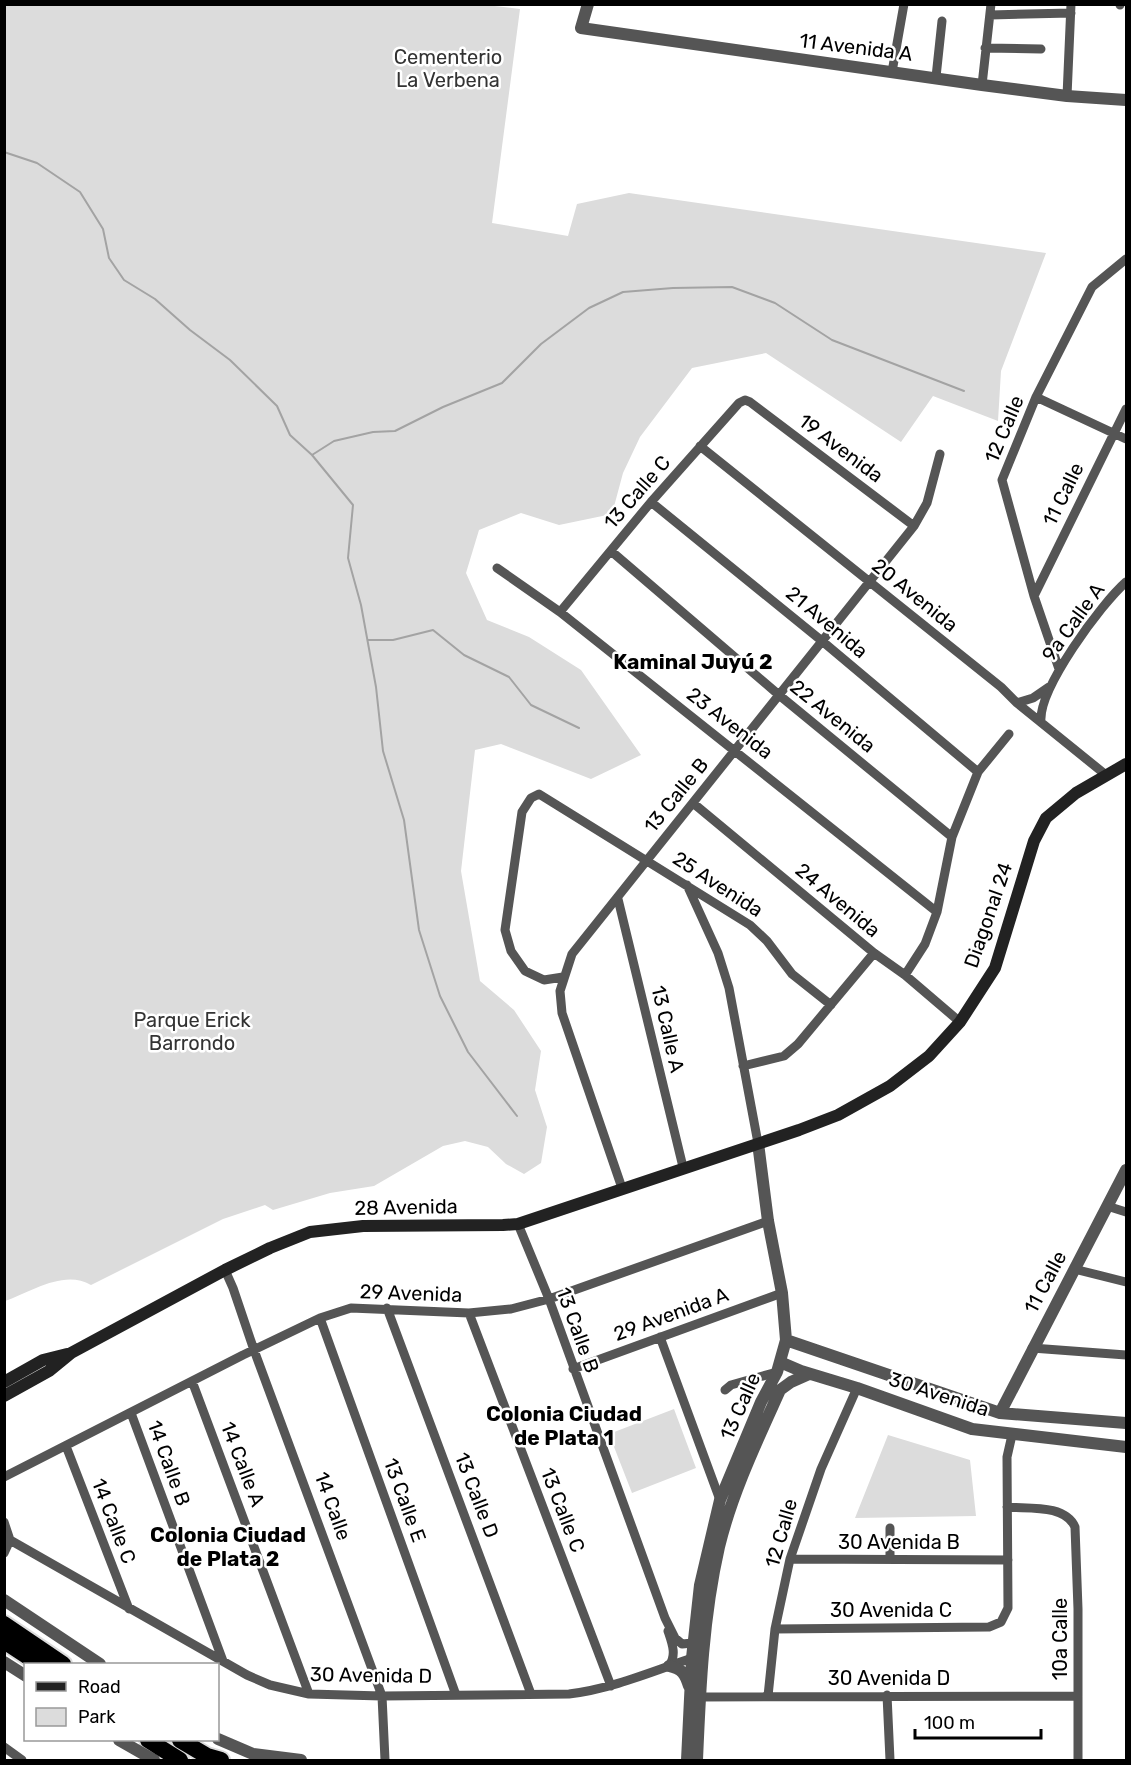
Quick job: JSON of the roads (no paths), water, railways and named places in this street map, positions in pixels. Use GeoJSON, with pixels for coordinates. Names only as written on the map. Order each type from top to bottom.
{"type":"FeatureCollection","features":[{"type":"Feature","properties":{"kind":"highway"},"geometry":{"type":"LineString","coordinates":[[4,1624],[60,1663]]}},
{"type":"Feature","properties":{"kind":"highway"},"geometry":{"type":"LineString","coordinates":[[4,1641],[36,1663]]}},
{"type":"Feature","properties":{"kind":"highway"},"geometry":{"type":"LineString","coordinates":[[150,1741],[180,1761]]}},
{"type":"Feature","properties":{"kind":"highway"},"geometry":{"type":"LineString","coordinates":[[182,1741],[207,1756],[221,1761]]}},
{"type":"Feature","properties":{"kind":"main road","name":"Diagonal 24"},"geometry":{"type":"LineString","coordinates":[[758,1143],[838,1115],[890,1086],[929,1056],[960,1022],[995,968],[1034,841],[1046,818],[1076,793],[1126,765]]}},
{"type":"Feature","properties":{"kind":"main road","name":"28 Avenida"},"geometry":{"type":"LineString","coordinates":[[4,1396],[49,1371],[71,1353],[225,1270],[310,1232],[363,1226],[518,1224],[758,1143]]}},
{"type":"Feature","properties":{"kind":"main road","name":"28 Avenida"},"geometry":{"type":"LineString","coordinates":[[4,1382],[43,1360],[71,1353]]}},
{"type":"Feature","properties":{"kind":"street","name":"11 Avenida A"},"geometry":{"type":"LineString","coordinates":[[588,4],[581,28],[982,85],[1067,96],[1126,100]]}},
{"type":"Feature","properties":{"kind":"street"},"geometry":{"type":"LineString","coordinates":[[892,72],[904,4]]}},
{"type":"Feature","properties":{"kind":"street"},"geometry":{"type":"LineString","coordinates":[[982,85],[991,10],[1071,9],[1067,96]]}},
{"type":"Feature","properties":{"kind":"street"},"geometry":{"type":"LineString","coordinates":[[936,77],[942,21]]}},
{"type":"Feature","properties":{"kind":"street"},"geometry":{"type":"LineString","coordinates":[[985,48],[1041,49]]}},
{"type":"Feature","properties":{"kind":"street","name":"12 Calle"},"geometry":{"type":"LineString","coordinates":[[1059,669],[1034,596],[1002,480],[1036,397],[1092,287],[1126,259]]}},
{"type":"Feature","properties":{"kind":"street"},"geometry":{"type":"LineString","coordinates":[[1036,397],[1126,439]]}},
{"type":"Feature","properties":{"kind":"street","name":"13 Calle C"},"geometry":{"type":"LineString","coordinates":[[560,612],[651,502],[739,403],[745,400]]}},
{"type":"Feature","properties":{"kind":"street","name":"19 Avenida"},"geometry":{"type":"LineString","coordinates":[[745,400],[914,526]]}},
{"type":"Feature","properties":{"kind":"street","name":"11 Calle"},"geometry":{"type":"LineString","coordinates":[[1034,596],[1126,409]]}},
{"type":"Feature","properties":{"kind":"street","name":"20 Avenida"},"geometry":{"type":"LineString","coordinates":[[700,446],[1001,687],[1017,703],[1106,775]]}},
{"type":"Feature","properties":{"kind":"street","name":"13 Calle B"},"geometry":{"type":"LineString","coordinates":[[622,1188],[562,1013],[560,991],[572,954],[914,526],[927,503],[940,454]]}},
{"type":"Feature","properties":{"kind":"street","name":"21 Avenida"},"geometry":{"type":"LineString","coordinates":[[651,502],[978,772]]}},
{"type":"Feature","properties":{"kind":"street","name":"22 Avenida"},"geometry":{"type":"LineString","coordinates":[[610,551],[779,695],[952,837]]}},
{"type":"Feature","properties":{"kind":"street","name":"23 Avenida"},"geometry":{"type":"LineString","coordinates":[[497,568],[560,612],[937,912]]}},
{"type":"Feature","properties":{"kind":"street","name":"9a Calle A"},"geometry":{"type":"LineString","coordinates":[[1041,722],[1042,708],[1059,669],[1089,627],[1126,582]]}},
{"type":"Feature","properties":{"kind":"street","name":"9a Calle A"},"geometry":{"type":"LineString","coordinates":[[1017,703],[1040,695],[1051,686]]}},
{"type":"Feature","properties":{"kind":"street"},"geometry":{"type":"LineString","coordinates":[[905,975],[925,944],[937,912],[952,837],[978,772],[1009,734]]}},
{"type":"Feature","properties":{"kind":"street","name":"25 Avenida"},"geometry":{"type":"LineString","coordinates":[[563,978],[544,980],[525,971],[512,951],[505,930],[522,812],[531,798],[538,794],[750,925],[767,941],[792,974],[831,1005]]}},
{"type":"Feature","properties":{"kind":"street","name":"24 Avenida"},"geometry":{"type":"LineString","coordinates":[[693,803],[960,1022]]}},
{"type":"Feature","properties":{"kind":"street","name":"13 Calle"},"geometry":{"type":"LineString","coordinates":[[687,885],[718,953],[729,988],[758,1143],[768,1221],[782,1293],[786,1340],[778,1367],[720,1500],[700,1585],[692,1658],[697,1761]]}},
{"type":"Feature","properties":{"kind":"street","name":"13 Calle A"},"geometry":{"type":"LineString","coordinates":[[618,899],[683,1167]]}},
{"type":"Feature","properties":{"kind":"street"},"geometry":{"type":"LineString","coordinates":[[743,1066],[783,1056],[798,1044],[874,953]]}},
{"type":"Feature","properties":{"kind":"street","name":"11 Calle"},"geometry":{"type":"LineString","coordinates":[[1000,1413],[1126,1170]]}},
{"type":"Feature","properties":{"kind":"street"},"geometry":{"type":"LineString","coordinates":[[1107,1206],[1126,1212]]}},
{"type":"Feature","properties":{"kind":"street","name":"29 Avenida"},"geometry":{"type":"LineString","coordinates":[[4,1477],[320,1318],[351,1308],[469,1313],[511,1309],[549,1299],[768,1221]]}},
{"type":"Feature","properties":{"kind":"street","name":"13 Calle B"},"geometry":{"type":"LineString","coordinates":[[518,1224],[549,1299],[664,1618],[674,1653],[669,1666]]}},
{"type":"Feature","properties":{"kind":"street"},"geometry":{"type":"LineString","coordinates":[[1074,1269],[1126,1282]]}},
{"type":"Feature","properties":{"kind":"street","name":"14 Calle"},"geometry":{"type":"LineString","coordinates":[[225,1270],[382,1696],[385,1761]]}},
{"type":"Feature","properties":{"kind":"street","name":"29 Avenida A"},"geometry":{"type":"LineString","coordinates":[[573,1369],[782,1293]]}},
{"type":"Feature","properties":{"kind":"street","name":"13 Calle D"},"geometry":{"type":"LineString","coordinates":[[387,1308],[531,1694]]}},
{"type":"Feature","properties":{"kind":"street","name":"13 Calle C"},"geometry":{"type":"LineString","coordinates":[[469,1313],[610,1686]]}},
{"type":"Feature","properties":{"kind":"street","name":"13 Calle E"},"geometry":{"type":"LineString","coordinates":[[320,1318],[456,1695]]}},
{"type":"Feature","properties":{"kind":"street"},"geometry":{"type":"LineString","coordinates":[[660,1337],[720,1500]]}},
{"type":"Feature","properties":{"kind":"street","name":"30 Avenida"},"geometry":{"type":"LineString","coordinates":[[786,1340],[1000,1413],[1126,1423]]}},
{"type":"Feature","properties":{"kind":"street"},"geometry":{"type":"LineString","coordinates":[[1032,1348],[1126,1355]]}},
{"type":"Feature","properties":{"kind":"street"},"geometry":{"type":"LineString","coordinates":[[725,1390],[731,1385],[778,1367]]}},
{"type":"Feature","properties":{"kind":"street","name":"30 Avenida"},"geometry":{"type":"LineString","coordinates":[[778,1367],[805,1372],[857,1388],[972,1429],[1126,1447]]}},
{"type":"Feature","properties":{"kind":"street"},"geometry":{"type":"LineString","coordinates":[[766,1393],[792,1373],[805,1372]]}},
{"type":"Feature","properties":{"kind":"street","name":"13 Calle"},"geometry":{"type":"LineString","coordinates":[[687,1761],[695,1693],[719,1546],[743,1473],[780,1390],[805,1372]]}},
{"type":"Feature","properties":{"kind":"street","name":"14 Calle A"},"geometry":{"type":"LineString","coordinates":[[192,1381],[309,1694]]}},
{"type":"Feature","properties":{"kind":"street","name":"12 Calle"},"geometry":{"type":"LineString","coordinates":[[768,1696],[775,1629],[790,1559],[820,1469],[857,1388]]}},
{"type":"Feature","properties":{"kind":"street"},"geometry":{"type":"LineString","coordinates":[[959,1424],[952,1409],[955,1404],[962,1401]]}},
{"type":"Feature","properties":{"kind":"street","name":"14 Calle B"},"geometry":{"type":"LineString","coordinates":[[131,1413],[223,1661]]}},
{"type":"Feature","properties":{"kind":"street"},"geometry":{"type":"LineString","coordinates":[[1008,1560],[1007,1456],[1012,1434]]}},
{"type":"Feature","properties":{"kind":"street","name":"14 Calle C"},"geometry":{"type":"LineString","coordinates":[[66,1446],[129,1609]]}},
{"type":"Feature","properties":{"kind":"street","name":"10a Calle"},"geometry":{"type":"LineString","coordinates":[[1007,1507],[1058,1512],[1071,1520],[1075,1527],[1078,1609],[1078,1761]]}},
{"type":"Feature","properties":{"kind":"street"},"geometry":{"type":"LineString","coordinates":[[4,1522],[10,1540],[4,1552]]}},
{"type":"Feature","properties":{"kind":"street"},"geometry":{"type":"LineString","coordinates":[[890,1528],[890,1559]]}},
{"type":"Feature","properties":{"kind":"street","name":"30 Avenida D"},"geometry":{"type":"LineString","coordinates":[[10,1540],[247,1675],[270,1685],[309,1694],[382,1696],[569,1694],[610,1686],[692,1658]]}},
{"type":"Feature","properties":{"kind":"street","name":"30 Avenida B"},"geometry":{"type":"LineString","coordinates":[[790,1559],[1008,1560]]}},
{"type":"Feature","properties":{"kind":"street","name":"30 Avenida C"},"geometry":{"type":"LineString","coordinates":[[775,1629],[989,1627],[996,1625],[1004,1618],[1008,1608],[1008,1560]]}},
{"type":"Feature","properties":{"kind":"street"},"geometry":{"type":"LineString","coordinates":[[4,1600],[97,1663]]}},
{"type":"Feature","properties":{"kind":"street","name":"13 Calle B"},"geometry":{"type":"LineString","coordinates":[[664,1618],[675,1638],[682,1644],[693,1643]]}},
{"type":"Feature","properties":{"kind":"street"},"geometry":{"type":"LineString","coordinates":[[4,1662],[24,1675]]}},
{"type":"Feature","properties":{"kind":"street"},"geometry":{"type":"LineString","coordinates":[[669,1666],[679,1668],[685,1673],[695,1693]]}},
{"type":"Feature","properties":{"kind":"street","name":"30 Avenida D"},"geometry":{"type":"LineString","coordinates":[[695,1693],[768,1696],[1078,1696]]}},
{"type":"Feature","properties":{"kind":"street"},"geometry":{"type":"LineString","coordinates":[[888,1695],[890,1761]]}},
{"type":"Feature","properties":{"kind":"street"},"geometry":{"type":"LineString","coordinates":[[219,1739],[253,1754],[301,1761]]}},
{"type":"Feature","properties":{"kind":"street"},"geometry":{"type":"LineString","coordinates":[[121,1741],[154,1761]]}},
{"type":"Feature","properties":{"kind":"street"},"geometry":{"type":"LineString","coordinates":[[4,1748],[22,1761]]}},
{"type":"Feature","properties":{"kind":"waterway"},"geometry":{"type":"LineString","coordinates":[[4,152],[37,163],[80,192],[103,229],[109,258],[124,280],[155,299],[190,330],[230,360],[277,406],[290,435],[312,455],[353,505],[348,558],[361,605],[376,687],[383,751],[404,820],[419,930],[440,996],[468,1052],[517,1116]]}},
{"type":"Feature","properties":{"kind":"waterway"},"geometry":{"type":"LineString","coordinates":[[312,455],[334,441],[373,432],[395,431],[443,407],[502,383],[541,344],[589,308],[623,292],[732,287],[775,303],[832,340],[964,391]]}},
{"type":"Feature","properties":{"kind":"waterway"},"geometry":{"type":"LineString","coordinates":[[368,640],[393,640],[433,630],[464,655],[509,677],[531,705],[579,728]]}},
{"type":"Feature","properties":{"kind":"district","name":"Kaminal Juyú 2"},"geometry":{"type":"Point","coordinates":[693,661]}},
{"type":"Feature","properties":{"kind":"district","name":"Colonia Ciudad de Plata 1"},"geometry":{"type":"Point","coordinates":[564,1425]}},
{"type":"Feature","properties":{"kind":"district","name":"Colonia Ciudad de Plata 2"},"geometry":{"type":"Point","coordinates":[228,1546]}},
{"type":"Feature","properties":{"kind":"park label","name":"Cementerio La Verbena"},"geometry":{"type":"Point","coordinates":[448,68]}},
{"type":"Feature","properties":{"kind":"park label","name":"Parque Erick Barrondo"},"geometry":{"type":"Point","coordinates":[192,1032]}}]}
